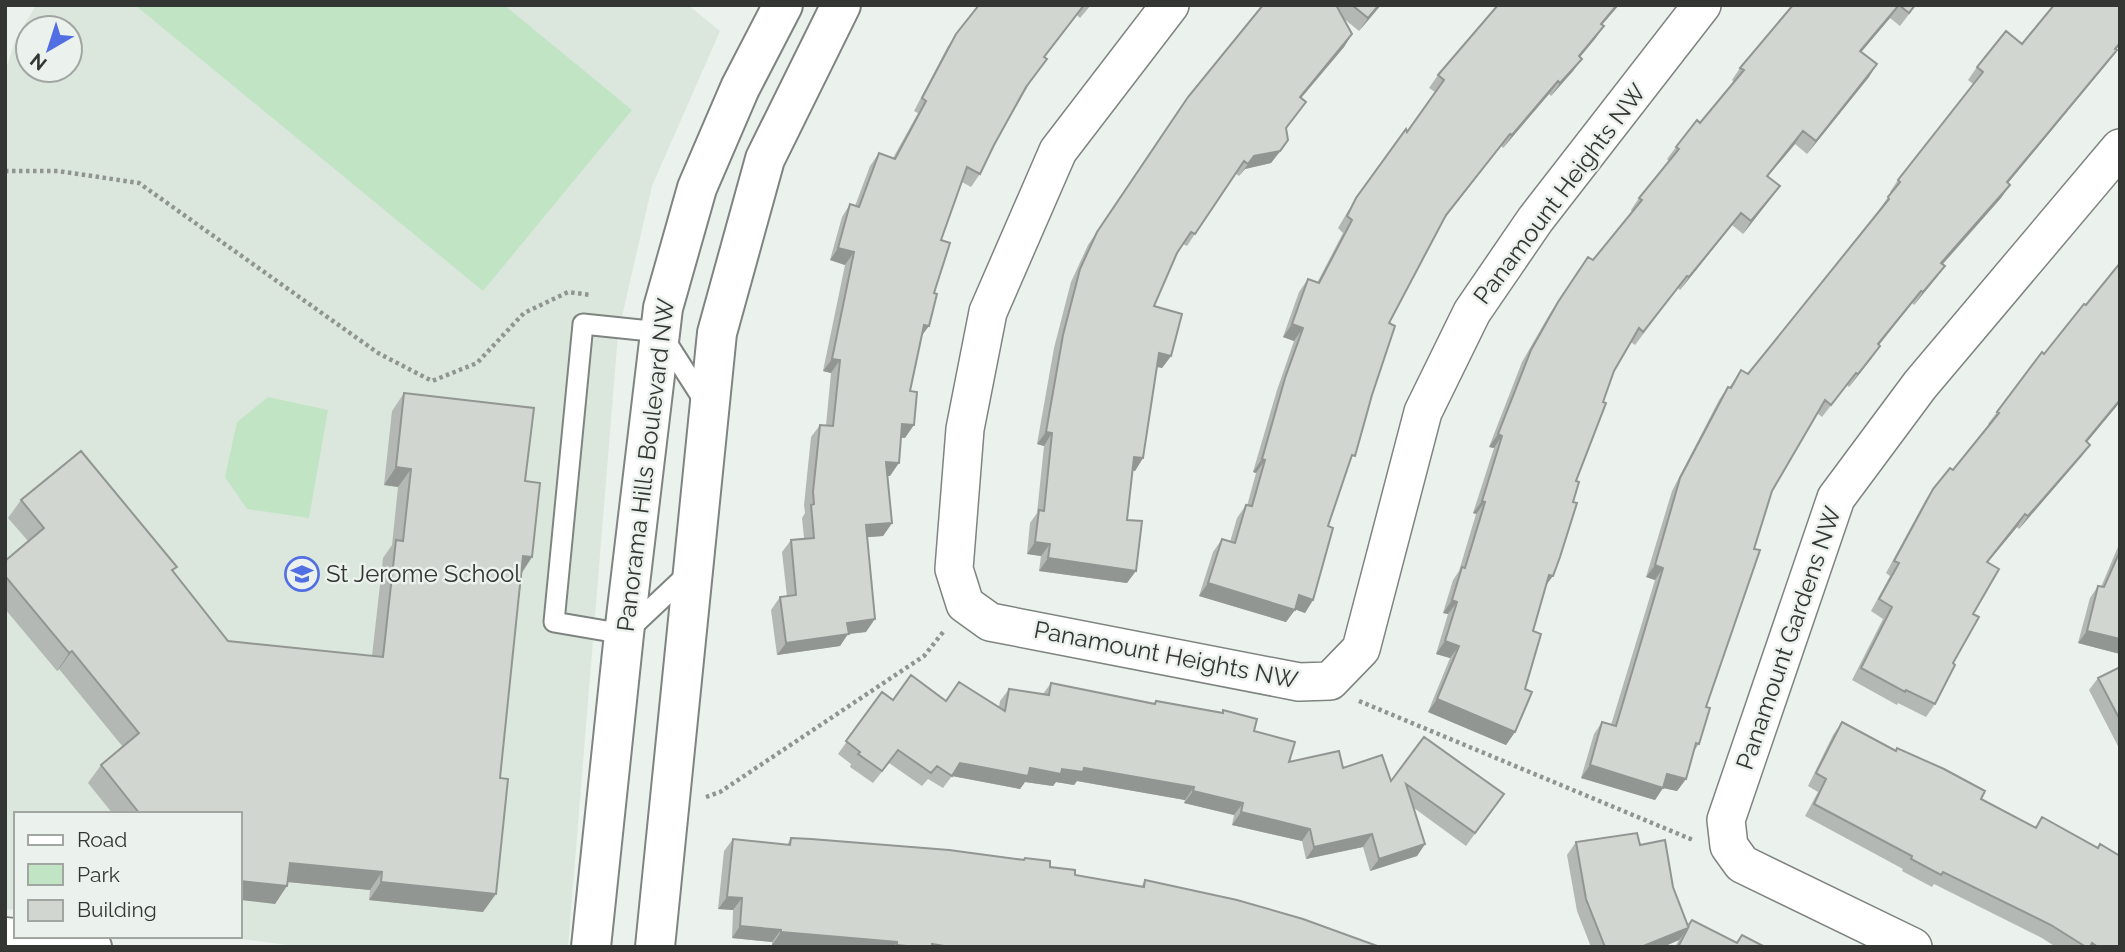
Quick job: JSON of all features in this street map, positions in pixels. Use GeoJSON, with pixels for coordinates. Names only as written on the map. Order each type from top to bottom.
{"type":"FeatureCollection","features":[{"type":"Feature","properties":{"kind":"street","name":"Panorama Hills Boulevard NW"},"geometry":{"type":"LineString","coordinates":[[590,947],[663,308],[697,188],[740,88],[783,5]]}},
{"type":"Feature","properties":{"kind":"street"},"geometry":{"type":"LineString","coordinates":[[655,947],[717,333],[765,159],[841,5]]}},
{"type":"Feature","properties":{"kind":"street"},"geometry":{"type":"LineString","coordinates":[[965,604],[954,569],[965,429],[988,312],[1058,150],[1170,5]]}},
{"type":"Feature","properties":{"kind":"street","name":"Panamount Heights NW"},"geometry":{"type":"LineString","coordinates":[[965,604],[990,622],[1299,682],[1330,681],[1361,649],[1423,412],[1472,312],[1535,220],[1702,5]]}},
{"type":"Feature","properties":{"kind":"street","name":"Panamount Gardens NW"},"geometry":{"type":"LineString","coordinates":[[1729,846],[1726,820],[1836,498],[1920,385],[2120,148]]}},
{"type":"Feature","properties":{"kind":"street"},"geometry":{"type":"LineString","coordinates":[[1729,846],[1742,864],[1913,947]]}},
{"type":"Feature","properties":{"kind":"street"},"geometry":{"type":"LineString","coordinates":[[5,937],[92,947]]}},
{"type":"Feature","properties":{"kind":"lane"},"geometry":{"type":"LineString","coordinates":[[693,568],[624,634],[554,622],[583,324],[660,332],[709,408]]}},
{"type":"Feature","properties":{"kind":"path"},"geometry":{"type":"LineString","coordinates":[[5,171],[58,171],[139,183],[378,353],[432,381],[477,363],[524,313],[568,292],[596,296]]}},
{"type":"Feature","properties":{"kind":"path"},"geometry":{"type":"LineString","coordinates":[[669,811],[720,792],[924,656],[965,604]]}},
{"type":"Feature","properties":{"kind":"path"},"geometry":{"type":"LineString","coordinates":[[1330,681],[1363,704],[1695,841],[1729,846]]}},
{"type":"Feature","properties":{"kind":"shaded area","name":"St Jerome School"},"geometry":{"type":"Polygon","coordinates":[[[36,5],[688,5],[720,31],[652,186],[618,334],[568,947],[302,947],[235,938],[242,938],[242,812],[14,812],[14,910],[5,909],[5,72],[14,44],[14,84],[84,84],[84,14],[31,14],[36,5]]]}},
{"type":"Feature","properties":{"kind":"green space"},"geometry":{"type":"Polygon","coordinates":[[[135,5],[504,5],[632,110],[483,291],[135,5]]]}},
{"type":"Feature","properties":{"kind":"green space"},"geometry":{"type":"Polygon","coordinates":[[[268,397],[328,410],[309,518],[247,509],[225,477],[237,422],[268,397]]]}},
{"type":"Feature","properties":{"kind":"building"},"geometry":{"type":"Polygon","coordinates":[[[979,5],[1084,5],[1044,57],[1047,59],[1026,87],[980,174],[967,167],[941,240],[950,243],[934,293],[937,294],[929,326],[924,325],[910,391],[917,392],[914,425],[902,424],[899,463],[886,462],[892,523],[866,525],[875,619],[847,623],[849,634],[786,643],[780,597],[796,595],[791,540],[814,538],[811,505],[814,504],[820,425],[833,426],[840,360],[832,359],[854,252],[838,248],[850,204],[859,207],[879,153],[895,159],[926,101],[922,98],[956,34],[979,5]]]}},
{"type":"Feature","properties":{"kind":"building"},"geometry":{"type":"Polygon","coordinates":[[[1263,5],[1336,5],[1352,34],[1300,97],[1306,102],[1286,128],[1288,140],[1280,151],[1254,156],[1248,164],[1244,161],[1195,234],[1191,232],[1177,253],[1154,306],[1182,314],[1171,356],[1159,353],[1143,458],[1134,457],[1127,520],[1142,521],[1136,571],[1048,558],[1050,544],[1035,542],[1039,510],[1044,511],[1052,433],[1046,432],[1063,335],[1080,269],[1097,232],[1188,97],[1263,5]]]}},
{"type":"Feature","properties":{"kind":"building"},"geometry":{"type":"Polygon","coordinates":[[[1352,5],[1379,5],[1368,18],[1352,5]]]}},
{"type":"Feature","properties":{"kind":"building"},"geometry":{"type":"Polygon","coordinates":[[[1498,5],[1617,5],[1601,24],[1604,26],[1579,56],[1582,59],[1560,83],[1558,81],[1512,135],[1510,134],[1446,215],[1389,323],[1395,326],[1355,456],[1352,455],[1328,526],[1333,528],[1313,600],[1299,595],[1295,610],[1208,583],[1222,539],[1235,543],[1246,505],[1252,506],[1285,378],[1303,328],[1292,324],[1308,279],[1319,283],[1352,220],[1347,216],[1356,198],[1444,80],[1438,75],[1498,5]]]}},
{"type":"Feature","properties":{"kind":"building"},"geometry":{"type":"Polygon","coordinates":[[[1793,5],[1899,5],[1860,51],[1877,64],[1816,141],[1803,131],[1767,176],[1780,186],[1751,221],[1741,213],[1643,332],[1639,328],[1614,371],[1603,402],[1606,403],[1576,481],[1579,482],[1573,502],[1577,503],[1553,576],[1549,575],[1533,631],[1541,634],[1525,689],[1532,692],[1515,732],[1437,699],[1459,646],[1445,641],[1457,602],[1452,600],[1462,567],[1465,568],[1485,502],[1482,501],[1502,436],[1498,434],[1531,350],[1588,257],[1593,260],[1642,200],[1639,198],[1679,149],[1676,147],[1697,120],[1700,123],[1744,70],[1740,68],[1793,5]]]}},
{"type":"Feature","properties":{"kind":"building"},"geometry":{"type":"Polygon","coordinates":[[[1899,5],[1915,5],[1909,13],[1899,5]]]}},
{"type":"Feature","properties":{"kind":"building"},"geometry":{"type":"Polygon","coordinates":[[[2054,5],[2120,5],[2120,43],[2115,49],[2117,50],[2007,182],[2010,185],[1941,263],[1945,266],[1878,344],[1880,346],[1858,374],[1856,373],[1831,405],[1825,400],[1772,491],[1754,549],[1760,550],[1706,707],[1710,708],[1686,779],[1667,774],[1663,788],[1590,765],[1602,722],[1616,726],[1663,568],[1655,565],[1680,478],[1728,387],[1731,388],[1741,370],[1748,374],[1889,199],[1900,182],[1898,180],[1983,72],[1977,67],[2006,31],[2022,44],[2054,5]]]}},
{"type":"Feature","properties":{"kind":"building"},"geometry":{"type":"Polygon","coordinates":[[[2120,263],[2120,400],[2086,441],[2090,445],[2028,516],[2025,514],[1987,562],[1999,569],[1973,614],[1979,617],[1953,663],[1955,665],[1935,704],[1906,690],[1905,692],[1861,668],[1892,607],[1879,599],[1899,563],[1894,561],[1933,489],[1950,468],[1953,470],[1999,413],[1997,412],[2042,352],[2044,354],[2120,263]]]}},
{"type":"Feature","properties":{"kind":"building"},"geometry":{"type":"Polygon","coordinates":[[[404,393],[534,408],[525,481],[540,483],[532,557],[523,556],[500,778],[508,779],[496,894],[381,882],[382,872],[290,863],[287,886],[242,881],[242,812],[138,812],[101,765],[139,733],[72,651],[69,653],[5,576],[5,561],[44,528],[21,500],[81,451],[177,567],[172,570],[228,641],[383,657],[396,540],[403,541],[411,469],[396,467],[404,393]]]}},
{"type":"Feature","properties":{"kind":"building"},"geometry":{"type":"Polygon","coordinates":[[[2120,551],[2120,639],[2087,631],[2098,586],[2104,587],[2120,551]]]}},
{"type":"Feature","properties":{"kind":"building"},"geometry":{"type":"Polygon","coordinates":[[[2120,667],[2120,720],[2098,678],[2120,667]]]}},
{"type":"Feature","properties":{"kind":"building"},"geometry":{"type":"Polygon","coordinates":[[[911,675],[946,701],[959,682],[1005,711],[1009,689],[1049,695],[1051,683],[1155,704],[1156,701],[1223,713],[1223,710],[1257,719],[1254,731],[1295,742],[1289,762],[1339,751],[1343,768],[1382,755],[1391,781],[1424,737],[1504,794],[1475,833],[1406,784],[1425,844],[1379,859],[1372,834],[1314,847],[1310,829],[1241,812],[1243,803],[1193,791],[1194,787],[1084,768],[1083,772],[1062,769],[1061,774],[1030,768],[1028,776],[960,763],[952,776],[937,766],[931,773],[898,750],[882,771],[858,754],[860,752],[846,741],[882,692],[893,700],[911,675]]]}},
{"type":"Feature","properties":{"kind":"building"},"geometry":{"type":"Polygon","coordinates":[[[1842,722],[1896,751],[1897,748],[1944,769],[1985,791],[1981,799],[2036,828],[2042,817],[2098,848],[2100,844],[2120,856],[2120,947],[2098,947],[2092,943],[2090,947],[2086,947],[2051,925],[1943,872],[1941,875],[1911,859],[1912,856],[1814,804],[1826,779],[1816,773],[1842,722]]]}},
{"type":"Feature","properties":{"kind":"building"},"geometry":{"type":"Polygon","coordinates":[[[1637,833],[1640,845],[1665,840],[1673,887],[1688,926],[1692,920],[1737,943],[1742,935],[1765,947],[1678,947],[1688,928],[1641,947],[1605,947],[1586,899],[1576,842],[1637,833]]]}},
{"type":"Feature","properties":{"kind":"building"},"geometry":{"type":"Polygon","coordinates":[[[791,838],[1050,861],[1050,867],[1075,870],[1075,875],[1144,887],[1145,880],[1237,900],[1303,919],[1380,947],[950,947],[932,944],[932,947],[916,947],[897,945],[897,942],[740,926],[742,898],[727,897],[733,839],[790,845],[791,838]]]}},
{"type":"Feature","properties":{"kind":"place","name":"St Jerome School"},"geometry":{"type":"Point","coordinates":[302,574]}}]}
